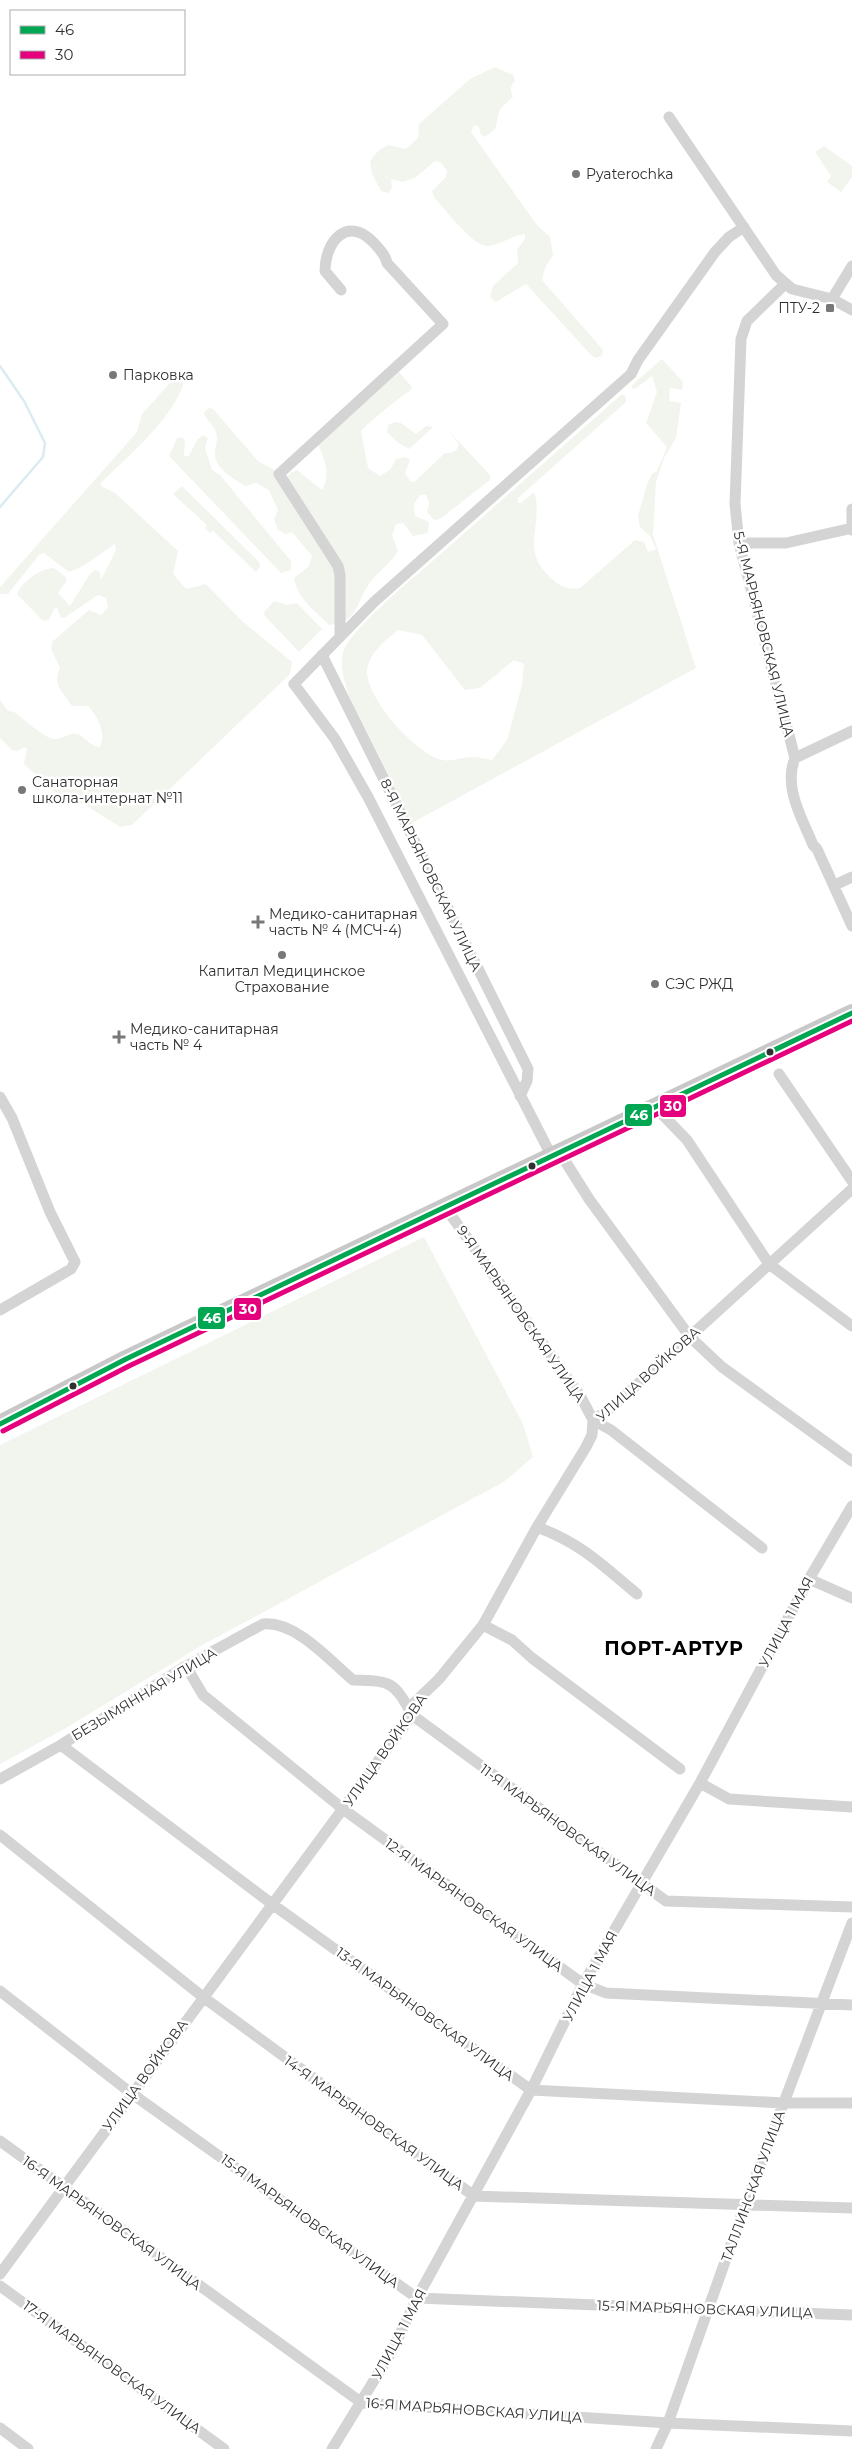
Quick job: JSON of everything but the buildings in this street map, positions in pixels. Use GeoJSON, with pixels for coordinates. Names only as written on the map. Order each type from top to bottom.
{"type":"FeatureCollection","features":[{"type":"Feature","properties":{"kind":"main road"},"geometry":{"type":"LineString","coordinates":[[0,1424],[126,1359],[852,1013]]}},
{"type":"Feature","properties":{"kind":"street"},"geometry":{"type":"LineString","coordinates":[[668,117],[776,275],[785,284],[801,293],[832,299],[852,310]]}},
{"type":"Feature","properties":{"kind":"street"},"geometry":{"type":"LineString","coordinates":[[322,655],[374,602],[631,374],[638,360],[715,252],[729,237],[744,227]]}},
{"type":"Feature","properties":{"kind":"street"},"geometry":{"type":"LineString","coordinates":[[340,636],[340,575],[338,566],[278,474],[428,340],[443,324],[387,263],[385,256],[366,236],[359,232],[344,232],[328,250],[325,272],[341,290]]}},
{"type":"Feature","properties":{"kind":"street"},"geometry":{"type":"LineString","coordinates":[[832,299],[852,266]]}},
{"type":"Feature","properties":{"kind":"street","name":"5-Я МАРЬЯНОВСКАЯ УЛИЦА"},"geometry":{"type":"LineString","coordinates":[[785,284],[746,321],[740,339],[735,504],[739,543],[795,758],[790,770],[790,787],[813,845],[818,849],[852,926]]}},
{"type":"Feature","properties":{"kind":"street"},"geometry":{"type":"LineString","coordinates":[[739,543],[786,544],[852,529],[852,509]]}},
{"type":"Feature","properties":{"kind":"street","name":"8-Я МАРЬЯНОВСКАЯ УЛИЦА"},"geometry":{"type":"LineString","coordinates":[[520,1096],[527,1081],[528,1069],[322,655],[294,684],[335,739],[368,797],[520,1096],[556,1155],[690,1337],[722,1367],[852,1461]]}},
{"type":"Feature","properties":{"kind":"street"},"geometry":{"type":"LineString","coordinates":[[795,758],[852,731]]}},
{"type":"Feature","properties":{"kind":"street"},"geometry":{"type":"LineString","coordinates":[[835,885],[852,877]]}},
{"type":"Feature","properties":{"kind":"street"},"geometry":{"type":"LineString","coordinates":[[779,1074],[852,1181]]}},
{"type":"Feature","properties":{"kind":"street"},"geometry":{"type":"LineString","coordinates":[[0,1097],[12,1118],[50,1212],[75,1262],[71,1268],[0,1310]]}},
{"type":"Feature","properties":{"kind":"street"},"geometry":{"type":"LineString","coordinates":[[656,1107],[687,1140],[769,1264],[852,1326]]}},
{"type":"Feature","properties":{"kind":"street","name":"УЛИЦА ВОЙКОВА"},"geometry":{"type":"LineString","coordinates":[[0,2274],[131,2093],[412,1715],[414,1703],[439,1679],[483,1625],[537,1527],[586,1447],[592,1435],[593,1420],[610,1409],[852,1189]]}},
{"type":"Feature","properties":{"kind":"street","name":"9-Я МАРЬЯНОВСКАЯ УЛИЦА"},"geometry":{"type":"LineString","coordinates":[[445,1208],[581,1397],[593,1420]]}},
{"type":"Feature","properties":{"kind":"street"},"geometry":{"type":"LineString","coordinates":[[593,1420],[611,1430],[762,1548]]}},
{"type":"Feature","properties":{"kind":"street","name":"УЛИЦА 1 МАЯ"},"geometry":{"type":"LineString","coordinates":[[332,2449],[362,2403],[392,2351],[417,2298],[531,2090],[584,1984],[700,1783],[809,1579],[852,1506]]}},
{"type":"Feature","properties":{"kind":"street"},"geometry":{"type":"LineString","coordinates":[[537,1527],[564,1537],[582,1548],[637,1594]]}},
{"type":"Feature","properties":{"kind":"street"},"geometry":{"type":"LineString","coordinates":[[809,1579],[852,1598]]}},
{"type":"Feature","properties":{"kind":"street","name":"БЕЗЫМЯННАЯ УЛИЦА"},"geometry":{"type":"LineString","coordinates":[[0,1779],[61,1746],[186,1666],[264,1624],[276,1623],[292,1630]]}},
{"type":"Feature","properties":{"kind":"street"},"geometry":{"type":"LineString","coordinates":[[483,1625],[512,1640],[532,1658],[680,1769]]}},
{"type":"Feature","properties":{"kind":"street","name":"11-Я МАРЬЯНОВСКАЯ УЛИЦА"},"geometry":{"type":"LineString","coordinates":[[292,1630],[354,1680],[371,1679],[384,1682],[401,1695],[412,1715],[666,1901],[852,1907]]}},
{"type":"Feature","properties":{"kind":"street","name":"12-Я МАРЬЯНОВСКАЯ УЛИЦА"},"geometry":{"type":"LineString","coordinates":[[186,1666],[203,1695],[343,1809],[584,1984],[606,1993],[852,2005]]}},
{"type":"Feature","properties":{"kind":"street","name":"11-Я МАРЬЯНОВСКАЯ УЛИЦА"},"geometry":{"type":"LineString","coordinates":[[401,1695],[420,1697]]}},
{"type":"Feature","properties":{"kind":"street","name":"13-Я МАРЬЯНОВСКАЯ УЛИЦА"},"geometry":{"type":"LineString","coordinates":[[61,1746],[272,1904],[531,2090]]}},
{"type":"Feature","properties":{"kind":"street"},"geometry":{"type":"LineString","coordinates":[[700,1783],[729,1799],[852,1807]]}},
{"type":"Feature","properties":{"kind":"street","name":"14-Я МАРЬЯНОВСКАЯ УЛИЦА"},"geometry":{"type":"LineString","coordinates":[[0,1835],[203,1997],[474,2196],[852,2208]]}},
{"type":"Feature","properties":{"kind":"street","name":"ТАЛЛИНСКАЯ УЛИЦА"},"geometry":{"type":"LineString","coordinates":[[656,2449],[668,2423],[745,2205],[803,2058],[821,2003],[852,1923]]}},
{"type":"Feature","properties":{"kind":"street","name":"15-Я МАРЬЯНОВСКАЯ УЛИЦА"},"geometry":{"type":"LineString","coordinates":[[0,1991],[131,2093],[417,2298],[708,2308],[852,2316]]}},
{"type":"Feature","properties":{"kind":"street"},"geometry":{"type":"LineString","coordinates":[[531,2090],[784,2103],[852,2103]]}},
{"type":"Feature","properties":{"kind":"street","name":"16-Я МАРЬЯНОВСКАЯ УЛИЦА"},"geometry":{"type":"LineString","coordinates":[[0,2141],[63,2189],[362,2403],[668,2423],[852,2431]]}},
{"type":"Feature","properties":{"kind":"street","name":"17-Я МАРЬЯНОВСКАЯ УЛИЦА"},"geometry":{"type":"LineString","coordinates":[[0,2286],[224,2449]]}},
{"type":"Feature","properties":{"kind":"street"},"geometry":{"type":"LineString","coordinates":[[0,2428],[28,2449]]}},
{"type":"Feature","properties":{"kind":"shaded area"},"geometry":{"type":"Polygon","coordinates":[[[495,67],[513,75],[515,81],[511,86],[511,90],[513,97],[500,109],[495,129],[485,137],[481,135],[479,127],[474,125],[471,132],[536,224],[550,237],[553,255],[545,268],[542,280],[603,350],[602,355],[597,358],[592,356],[526,284],[496,302],[490,297],[493,286],[518,263],[517,250],[525,239],[525,234],[488,246],[482,245],[467,234],[434,197],[432,191],[446,177],[447,170],[440,162],[435,161],[415,178],[403,182],[391,179],[392,187],[389,193],[381,191],[372,174],[370,161],[379,150],[388,145],[406,149],[418,138],[419,124],[470,79],[495,67]]]}},
{"type":"Feature","properties":{"kind":"shaded area"},"geometry":{"type":"Polygon","coordinates":[[[824,146],[852,166],[852,177],[841,192],[827,182],[831,176],[815,152],[824,146]]]}},
{"type":"Feature","properties":{"kind":"shaded area"},"geometry":{"type":"Polygon","coordinates":[[[662,359],[683,382],[682,390],[670,388],[669,401],[681,403],[676,438],[664,458],[656,482],[653,535],[696,668],[412,823],[367,738],[347,690],[342,669],[343,653],[348,643],[358,630],[387,601],[622,394],[626,397],[626,402],[518,498],[518,503],[521,503],[533,493],[535,494],[537,506],[534,549],[537,559],[542,569],[552,579],[565,587],[572,589],[580,588],[635,540],[644,542],[648,552],[656,549],[651,537],[640,527],[638,516],[647,484],[652,474],[657,471],[667,447],[646,423],[657,392],[652,376],[635,389],[632,388],[632,385],[662,359]],[[398,630],[380,646],[368,665],[368,677],[372,691],[392,721],[418,747],[431,756],[442,760],[473,757],[492,760],[507,740],[522,685],[524,664],[514,660],[480,688],[465,690],[422,635],[398,630]]]}},
{"type":"Feature","properties":{"kind":"shaded area"},"geometry":{"type":"Polygon","coordinates":[[[180,372],[185,375],[182,389],[164,418],[152,433],[101,483],[101,486],[115,493],[178,551],[173,574],[186,589],[206,584],[242,621],[292,662],[290,674],[132,825],[120,827],[82,803],[65,798],[52,790],[24,764],[27,749],[25,747],[17,751],[12,750],[0,738],[0,700],[8,711],[14,712],[39,732],[50,738],[57,739],[76,734],[93,745],[100,747],[102,736],[98,720],[88,706],[72,706],[62,692],[57,679],[60,668],[51,649],[52,642],[89,610],[101,615],[108,607],[106,598],[98,595],[64,618],[61,618],[57,608],[54,609],[49,620],[43,621],[17,594],[23,584],[32,576],[54,568],[66,577],[66,582],[58,593],[70,606],[90,574],[95,570],[100,572],[101,580],[116,550],[115,544],[83,566],[69,572],[44,553],[39,555],[8,594],[0,594],[0,587],[137,432],[142,414],[180,372]]]}},
{"type":"Feature","properties":{"kind":"shaded area"},"geometry":{"type":"Polygon","coordinates":[[[399,372],[412,387],[410,391],[361,431],[368,468],[380,476],[390,470],[396,459],[405,457],[410,460],[405,473],[410,481],[414,482],[445,453],[457,449],[459,444],[447,429],[490,475],[490,480],[440,519],[434,520],[427,512],[429,503],[426,495],[420,495],[414,504],[415,516],[429,522],[428,533],[413,536],[403,523],[396,524],[392,535],[398,551],[395,556],[370,582],[350,617],[338,624],[329,625],[303,598],[294,578],[309,566],[312,556],[292,532],[286,534],[278,530],[274,519],[278,510],[269,490],[256,483],[246,486],[227,474],[219,466],[215,456],[216,432],[204,412],[209,408],[213,409],[258,461],[273,469],[282,481],[286,480],[290,473],[297,470],[322,490],[327,473],[325,461],[318,445],[399,372]]]}},
{"type":"Feature","properties":{"kind":"shaded area"},"geometry":{"type":"Polygon","coordinates":[[[395,422],[401,423],[416,434],[426,426],[433,427],[409,449],[397,442],[387,432],[388,425],[395,422]]]}},
{"type":"Feature","properties":{"kind":"shaded area"},"geometry":{"type":"Polygon","coordinates":[[[203,435],[208,438],[205,448],[212,470],[220,475],[291,561],[291,570],[281,573],[169,456],[177,438],[182,437],[185,440],[184,456],[189,456],[197,440],[203,435]]]}},
{"type":"Feature","properties":{"kind":"shaded area"},"geometry":{"type":"Polygon","coordinates":[[[182,486],[259,562],[260,566],[256,572],[213,531],[210,533],[205,528],[207,525],[173,494],[182,486]]]}},
{"type":"Feature","properties":{"kind":"shaded area"},"geometry":{"type":"Polygon","coordinates":[[[274,601],[287,605],[297,603],[322,629],[299,652],[265,616],[264,612],[274,601]]]}},
{"type":"Feature","properties":{"kind":"shaded area"},"geometry":{"type":"Polygon","coordinates":[[[424,1237],[523,1424],[533,1457],[505,1481],[199,1647],[66,1728],[0,1764],[0,1445],[424,1237]]]}},
{"type":"Feature","properties":{"kind":"waterway"},"geometry":{"type":"LineString","coordinates":[[0,366],[24,401],[45,443],[43,457],[0,507]]}},
{"type":"Feature","properties":{"kind":"transit line","name":"46"},"geometry":{"type":"LineString","coordinates":[[0,1424],[126,1359],[852,1013]]}},
{"type":"Feature","properties":{"kind":"transit line","name":"30"},"geometry":{"type":"LineString","coordinates":[[3,1431],[129,1366],[852,1021]]}},
{"type":"Feature","properties":{"kind":"place","name":"Pyaterochka"},"geometry":{"type":"Point","coordinates":[576,174]}},
{"type":"Feature","properties":{"kind":"place","name":"ПТУ-2"},"geometry":{"type":"Point","coordinates":[830,308]}},
{"type":"Feature","properties":{"kind":"place","name":"Парковка"},"geometry":{"type":"Point","coordinates":[113,375]}},
{"type":"Feature","properties":{"kind":"place","name":"Санаторная школа-интернат №11"},"geometry":{"type":"Point","coordinates":[22,790]}},
{"type":"Feature","properties":{"kind":"place","name":"Медико-санитарная часть № 4 (МСЧ-4)"},"geometry":{"type":"Point","coordinates":[258,922]}},
{"type":"Feature","properties":{"kind":"place","name":"Капитал Медицинское Страхование"},"geometry":{"type":"Point","coordinates":[282,955]}},
{"type":"Feature","properties":{"kind":"place","name":"СЭС РЖД"},"geometry":{"type":"Point","coordinates":[655,984]}},
{"type":"Feature","properties":{"kind":"place","name":"Медико-санитарная часть № 4"},"geometry":{"type":"Point","coordinates":[119,1037]}},
{"type":"Feature","properties":{"kind":"district","name":"ПОРТ-АРТУР"},"geometry":{"type":"Point","coordinates":[674,1648]}}]}
